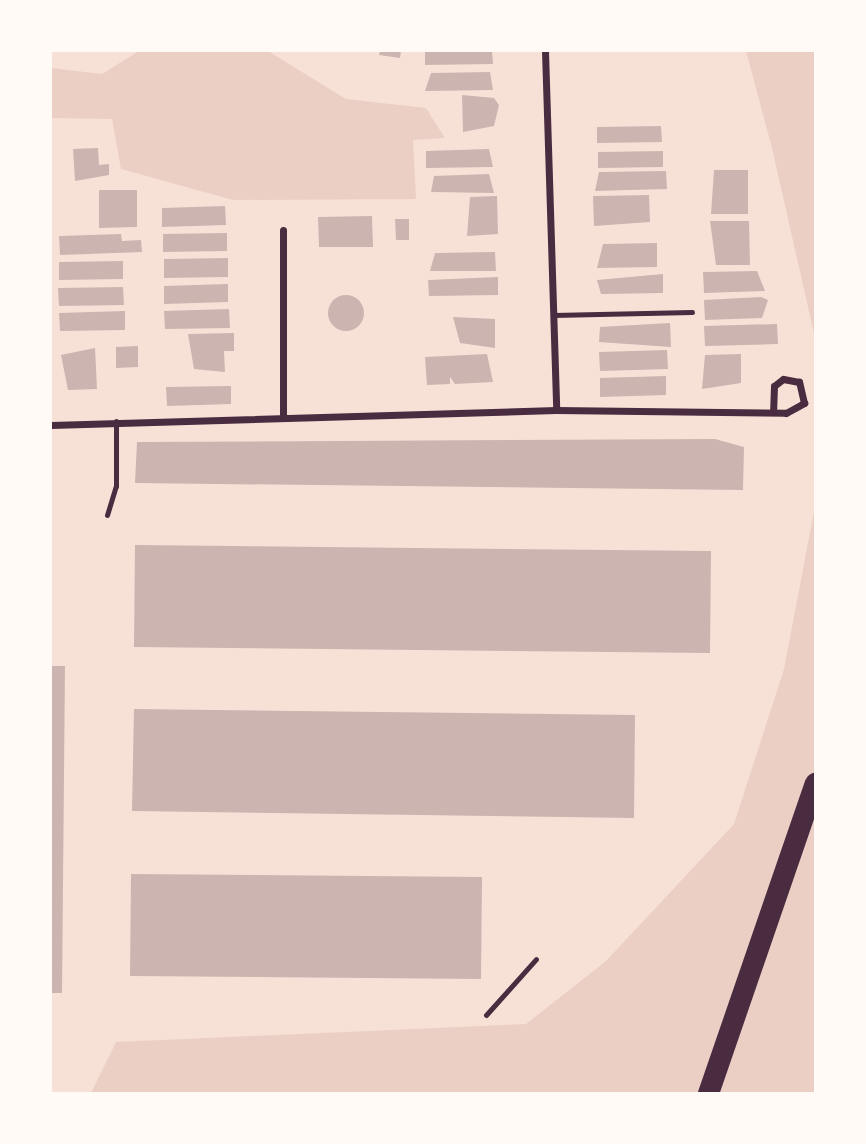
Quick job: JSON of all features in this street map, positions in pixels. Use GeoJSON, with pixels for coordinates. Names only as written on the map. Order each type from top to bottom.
{"type":"FeatureCollection","features":[{"type":"Feature","properties":{"kind":"highway"},"geometry":{"type":"LineString","coordinates":[[708,1093],[815,783]]}},
{"type":"Feature","properties":{"kind":"street"},"geometry":{"type":"LineString","coordinates":[[545,51],[556,410]]}},
{"type":"Feature","properties":{"kind":"street"},"geometry":{"type":"LineString","coordinates":[[282,230],[283,416]]}},
{"type":"Feature","properties":{"kind":"street"},"geometry":{"type":"LineString","coordinates":[[51,425],[116,420],[556,410],[773,412],[801,407],[805,397],[799,382],[783,379],[774,386],[773,412]]}},
{"type":"Feature","properties":{"kind":"lane"},"geometry":{"type":"LineString","coordinates":[[553,315],[692,312]]}},
{"type":"Feature","properties":{"kind":"lane"},"geometry":{"type":"LineString","coordinates":[[107,515],[116,486],[116,420]]}},
{"type":"Feature","properties":{"kind":"lane"},"geometry":{"type":"LineString","coordinates":[[485,1015],[536,959]]}},
{"type":"Feature","properties":{"kind":"shaded area"},"geometry":{"type":"Polygon","coordinates":[[[139,51],[268,51],[346,99],[426,108],[445,138],[413,140],[416,199],[233,200],[121,169],[112,119],[51,118],[51,68],[102,74],[139,51]]]}},
{"type":"Feature","properties":{"kind":"shaded area"},"geometry":{"type":"Polygon","coordinates":[[[746,51],[815,51],[815,338],[772,148],[746,51]]]}},
{"type":"Feature","properties":{"kind":"shaded area"},"geometry":{"type":"Polygon","coordinates":[[[815,506],[815,1093],[91,1093],[116,1042],[526,1024],[606,961],[734,824],[784,669],[815,506]]]}},
{"type":"Feature","properties":{"kind":"building"},"geometry":{"type":"Polygon","coordinates":[[[380,51],[401,51],[400,58],[379,55],[380,51]]]}},
{"type":"Feature","properties":{"kind":"building"},"geometry":{"type":"Polygon","coordinates":[[[425,51],[492,51],[493,64],[425,65],[425,51]]]}},
{"type":"Feature","properties":{"kind":"building"},"geometry":{"type":"Polygon","coordinates":[[[490,72],[493,90],[425,91],[431,73],[490,72]]]}},
{"type":"Feature","properties":{"kind":"building"},"geometry":{"type":"Polygon","coordinates":[[[462,95],[494,98],[499,105],[494,126],[463,132],[462,95]]]}},
{"type":"Feature","properties":{"kind":"building"},"geometry":{"type":"Polygon","coordinates":[[[661,126],[662,142],[597,143],[597,127],[661,126]]]}},
{"type":"Feature","properties":{"kind":"building"},"geometry":{"type":"Polygon","coordinates":[[[98,148],[99,165],[109,164],[109,175],[75,181],[73,149],[98,148]]]}},
{"type":"Feature","properties":{"kind":"building"},"geometry":{"type":"Polygon","coordinates":[[[489,149],[493,167],[426,168],[426,151],[489,149]]]}},
{"type":"Feature","properties":{"kind":"building"},"geometry":{"type":"Polygon","coordinates":[[[663,151],[663,167],[598,168],[598,152],[663,151]]]}},
{"type":"Feature","properties":{"kind":"building"},"geometry":{"type":"Polygon","coordinates":[[[714,170],[748,170],[748,214],[711,214],[714,170]]]}},
{"type":"Feature","properties":{"kind":"building"},"geometry":{"type":"Polygon","coordinates":[[[666,171],[667,189],[595,191],[599,172],[666,171]]]}},
{"type":"Feature","properties":{"kind":"building"},"geometry":{"type":"Polygon","coordinates":[[[489,174],[494,193],[431,192],[434,176],[489,174]]]}},
{"type":"Feature","properties":{"kind":"building"},"geometry":{"type":"Polygon","coordinates":[[[99,190],[137,190],[137,227],[99,228],[99,190]]]}},
{"type":"Feature","properties":{"kind":"building"},"geometry":{"type":"Polygon","coordinates":[[[649,195],[650,222],[594,226],[593,196],[649,195]]]}},
{"type":"Feature","properties":{"kind":"building"},"geometry":{"type":"Polygon","coordinates":[[[497,196],[498,234],[467,236],[470,197],[497,196]]]}},
{"type":"Feature","properties":{"kind":"building"},"geometry":{"type":"Polygon","coordinates":[[[225,206],[226,225],[162,227],[162,208],[225,206]]]}},
{"type":"Feature","properties":{"kind":"building"},"geometry":{"type":"Polygon","coordinates":[[[372,216],[373,247],[319,247],[318,217],[372,216]]]}},
{"type":"Feature","properties":{"kind":"building"},"geometry":{"type":"Polygon","coordinates":[[[395,219],[409,219],[409,240],[396,240],[395,219]]]}},
{"type":"Feature","properties":{"kind":"building"},"geometry":{"type":"Polygon","coordinates":[[[710,221],[749,221],[750,265],[716,265],[710,221]]]}},
{"type":"Feature","properties":{"kind":"building"},"geometry":{"type":"Polygon","coordinates":[[[227,233],[227,251],[163,252],[163,234],[227,233]]]}},
{"type":"Feature","properties":{"kind":"building"},"geometry":{"type":"Polygon","coordinates":[[[121,234],[122,241],[141,240],[142,252],[60,255],[59,236],[121,234]]]}},
{"type":"Feature","properties":{"kind":"building"},"geometry":{"type":"Polygon","coordinates":[[[657,243],[657,267],[597,268],[603,244],[657,243]]]}},
{"type":"Feature","properties":{"kind":"building"},"geometry":{"type":"Polygon","coordinates":[[[495,252],[496,271],[430,271],[435,253],[495,252]]]}},
{"type":"Feature","properties":{"kind":"building"},"geometry":{"type":"Polygon","coordinates":[[[228,258],[228,277],[164,278],[164,259],[228,258]]]}},
{"type":"Feature","properties":{"kind":"building"},"geometry":{"type":"Polygon","coordinates":[[[123,261],[123,279],[59,280],[59,262],[123,261]]]}},
{"type":"Feature","properties":{"kind":"building"},"geometry":{"type":"Polygon","coordinates":[[[757,271],[765,291],[704,293],[703,272],[757,271]]]}},
{"type":"Feature","properties":{"kind":"building"},"geometry":{"type":"Polygon","coordinates":[[[663,274],[663,293],[601,294],[597,280],[663,274]]]}},
{"type":"Feature","properties":{"kind":"building"},"geometry":{"type":"Polygon","coordinates":[[[498,277],[498,295],[429,296],[428,280],[498,277]]]}},
{"type":"Feature","properties":{"kind":"building"},"geometry":{"type":"Polygon","coordinates":[[[228,284],[228,302],[164,304],[164,286],[228,284]]]}},
{"type":"Feature","properties":{"kind":"building"},"geometry":{"type":"Polygon","coordinates":[[[123,287],[124,305],[59,306],[58,288],[123,287]]]}},
{"type":"Feature","properties":{"kind":"building"},"geometry":{"type":"Polygon","coordinates":[[[346,295],[359,300],[364,313],[359,326],[346,331],[333,326],[328,313],[333,300],[346,295]]]}},
{"type":"Feature","properties":{"kind":"building"},"geometry":{"type":"Polygon","coordinates":[[[761,297],[768,300],[762,318],[705,320],[704,300],[761,297]]]}},
{"type":"Feature","properties":{"kind":"building"},"geometry":{"type":"Polygon","coordinates":[[[229,309],[230,328],[165,329],[164,311],[229,309]]]}},
{"type":"Feature","properties":{"kind":"building"},"geometry":{"type":"Polygon","coordinates":[[[125,311],[125,330],[60,331],[59,313],[125,311]]]}},
{"type":"Feature","properties":{"kind":"building"},"geometry":{"type":"Polygon","coordinates":[[[453,317],[495,319],[495,348],[460,343],[453,317]]]}},
{"type":"Feature","properties":{"kind":"building"},"geometry":{"type":"Polygon","coordinates":[[[670,323],[671,347],[599,342],[600,327],[670,323]]]}},
{"type":"Feature","properties":{"kind":"building"},"geometry":{"type":"Polygon","coordinates":[[[777,324],[778,344],[705,346],[704,326],[777,324]]]}},
{"type":"Feature","properties":{"kind":"building"},"geometry":{"type":"Polygon","coordinates":[[[234,333],[234,351],[224,351],[225,372],[194,369],[188,334],[234,333]]]}},
{"type":"Feature","properties":{"kind":"building"},"geometry":{"type":"Polygon","coordinates":[[[138,346],[138,367],[116,368],[116,347],[138,346]]]}},
{"type":"Feature","properties":{"kind":"building"},"geometry":{"type":"Polygon","coordinates":[[[95,348],[97,389],[68,390],[61,355],[95,348]]]}},
{"type":"Feature","properties":{"kind":"building"},"geometry":{"type":"Polygon","coordinates":[[[667,350],[668,369],[600,371],[599,352],[667,350]]]}},
{"type":"Feature","properties":{"kind":"building"},"geometry":{"type":"Polygon","coordinates":[[[487,354],[493,382],[455,384],[450,377],[450,384],[427,385],[425,357],[487,354]]]}},
{"type":"Feature","properties":{"kind":"building"},"geometry":{"type":"Polygon","coordinates":[[[741,354],[741,383],[702,389],[705,355],[741,354]]]}},
{"type":"Feature","properties":{"kind":"building"},"geometry":{"type":"Polygon","coordinates":[[[666,376],[666,395],[600,397],[600,378],[666,376]]]}},
{"type":"Feature","properties":{"kind":"building"},"geometry":{"type":"Polygon","coordinates":[[[231,386],[231,404],[167,406],[166,387],[231,386]]]}},
{"type":"Feature","properties":{"kind":"building"},"geometry":{"type":"Polygon","coordinates":[[[715,439],[744,447],[743,490],[135,483],[137,442],[715,439]]]}},
{"type":"Feature","properties":{"kind":"building"},"geometry":{"type":"Polygon","coordinates":[[[135,545],[711,551],[710,653],[134,647],[135,545]]]}},
{"type":"Feature","properties":{"kind":"building"},"geometry":{"type":"Polygon","coordinates":[[[51,666],[65,666],[62,993],[51,993],[51,666]]]}},
{"type":"Feature","properties":{"kind":"building"},"geometry":{"type":"Polygon","coordinates":[[[134,709],[635,715],[634,818],[132,811],[134,709]]]}},
{"type":"Feature","properties":{"kind":"building"},"geometry":{"type":"Polygon","coordinates":[[[131,874],[482,877],[481,979],[130,976],[131,874]]]}}]}
